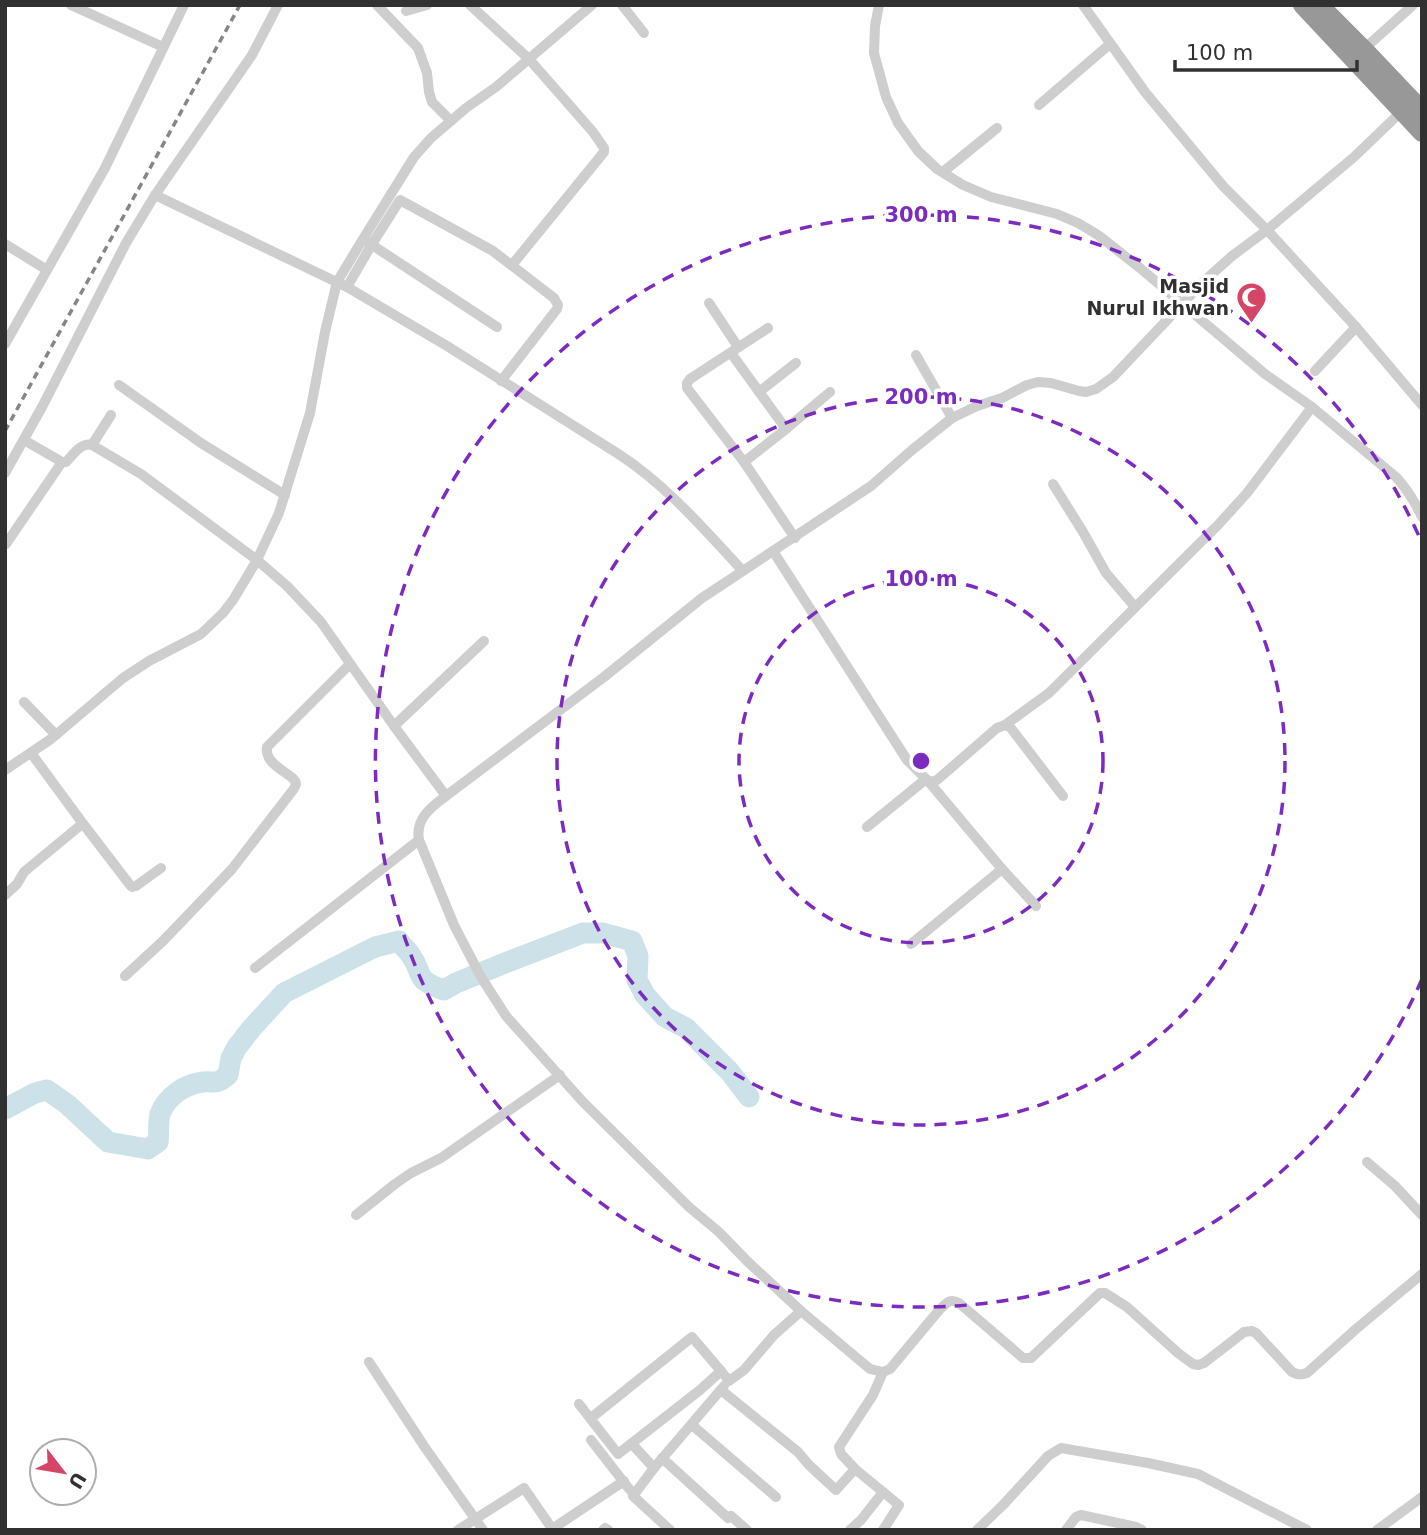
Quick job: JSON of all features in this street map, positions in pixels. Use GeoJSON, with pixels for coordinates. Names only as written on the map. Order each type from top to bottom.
{"type":"FeatureCollection","features":[{"type":"Feature","properties":{"kind":"highway"},"geometry":{"type":"LineString","coordinates":[[1302,5],[1415,105]]}},
{"type":"Feature","properties":{"kind":"highway"},"geometry":{"type":"LineString","coordinates":[[1320,5],[1415,105],[1422,133]]}},
{"type":"Feature","properties":{"kind":"street"},"geometry":{"type":"LineString","coordinates":[[71,5],[163,47]]}},
{"type":"Feature","properties":{"kind":"street"},"geometry":{"type":"LineString","coordinates":[[5,344],[105,168],[184,5]]}},
{"type":"Feature","properties":{"kind":"street"},"geometry":{"type":"LineString","coordinates":[[5,473],[112,269],[155,195],[252,55],[278,5]]}},
{"type":"Feature","properties":{"kind":"street"},"geometry":{"type":"LineString","coordinates":[[377,5],[418,48],[427,74],[432,102],[451,121]]}},
{"type":"Feature","properties":{"kind":"street"},"geometry":{"type":"LineString","coordinates":[[406,10],[427,5]]}},
{"type":"Feature","properties":{"kind":"street"},"geometry":{"type":"LineString","coordinates":[[470,5],[528,59],[604,148],[604,152],[512,265]]}},
{"type":"Feature","properties":{"kind":"street"},"geometry":{"type":"LineString","coordinates":[[347,287],[390,194],[415,157],[451,121],[592,5]]}},
{"type":"Feature","properties":{"kind":"street"},"geometry":{"type":"LineString","coordinates":[[622,5],[644,33]]}},
{"type":"Feature","properties":{"kind":"street"},"geometry":{"type":"LineString","coordinates":[[879,5],[874,53],[886,97],[898,123],[918,151],[963,185],[992,197],[1057,214],[1098,235],[1265,374],[1312,407],[1396,477],[1416,503],[1422,517]]}},
{"type":"Feature","properties":{"kind":"street"},"geometry":{"type":"LineString","coordinates":[[1083,5],[1145,92],[1223,187],[1267,230],[1356,327],[1422,405]]}},
{"type":"Feature","properties":{"kind":"street"},"geometry":{"type":"LineString","coordinates":[[1364,49],[1413,5]]}},
{"type":"Feature","properties":{"kind":"street"},"geometry":{"type":"LineString","coordinates":[[1039,105],[1110,44]]}},
{"type":"Feature","properties":{"kind":"street"},"geometry":{"type":"LineString","coordinates":[[1415,105],[1203,282],[1113,377],[1096,389],[1086,392],[1038,382],[952,418],[871,486],[702,598],[604,677],[435,804],[422,818],[419,840],[454,925],[481,977],[506,1016],[583,1102],[689,1207],[801,1311],[870,1369],[883,1372],[890,1369],[949,1301],[959,1303],[1026,1359],[1031,1358],[1100,1293],[1105,1293],[1127,1307],[1193,1364],[1204,1363],[1244,1332],[1252,1331],[1256,1332],[1292,1372],[1302,1375],[1422,1274]]}},
{"type":"Feature","properties":{"kind":"street"},"geometry":{"type":"LineString","coordinates":[[943,172],[997,128]]}},
{"type":"Feature","properties":{"kind":"street"},"geometry":{"type":"LineString","coordinates":[[390,194],[493,251],[554,298],[558,304],[557,309],[501,381]]}},
{"type":"Feature","properties":{"kind":"street"},"geometry":{"type":"LineString","coordinates":[[155,195],[347,287],[641,469],[670,495],[742,570]]}},
{"type":"Feature","properties":{"kind":"street"},"geometry":{"type":"LineString","coordinates":[[5,770],[56,735],[123,678],[201,634],[233,600],[257,560],[285,495],[310,413],[337,282],[400,200]]}},
{"type":"Feature","properties":{"kind":"street"},"geometry":{"type":"LineString","coordinates":[[367,241],[496,327]]}},
{"type":"Feature","properties":{"kind":"street"},"geometry":{"type":"LineString","coordinates":[[5,244],[47,270]]}},
{"type":"Feature","properties":{"kind":"street"},"geometry":{"type":"LineString","coordinates":[[709,303],[759,392],[786,429]]}},
{"type":"Feature","properties":{"kind":"street"},"geometry":{"type":"LineString","coordinates":[[1315,371],[1356,327]]}},
{"type":"Feature","properties":{"kind":"street"},"geometry":{"type":"LineString","coordinates":[[768,328],[690,380],[687,388],[744,462],[795,538]]}},
{"type":"Feature","properties":{"kind":"street"},"geometry":{"type":"LineString","coordinates":[[916,355],[952,418]]}},
{"type":"Feature","properties":{"kind":"street"},"geometry":{"type":"LineString","coordinates":[[759,392],[796,363]]}},
{"type":"Feature","properties":{"kind":"street"},"geometry":{"type":"LineString","coordinates":[[119,385],[201,443],[285,495]]}},
{"type":"Feature","properties":{"kind":"street"},"geometry":{"type":"LineString","coordinates":[[744,462],[830,392]]}},
{"type":"Feature","properties":{"kind":"street"},"geometry":{"type":"LineString","coordinates":[[1005,726],[1049,693],[1181,563],[1247,493],[1312,407]]}},
{"type":"Feature","properties":{"kind":"street"},"geometry":{"type":"LineString","coordinates":[[92,445],[111,415]]}},
{"type":"Feature","properties":{"kind":"street"},"geometry":{"type":"LineString","coordinates":[[24,440],[62,463]]}},
{"type":"Feature","properties":{"kind":"street"},"geometry":{"type":"LineString","coordinates":[[6,544],[62,463],[83,445],[92,445],[141,474],[257,560],[307,606],[446,796]]}},
{"type":"Feature","properties":{"kind":"street"},"geometry":{"type":"LineString","coordinates":[[1053,484],[1106,573],[1135,607]]}},
{"type":"Feature","properties":{"kind":"street"},"geometry":{"type":"LineString","coordinates":[[773,551],[907,760],[1036,906]]}},
{"type":"Feature","properties":{"kind":"street"},"geometry":{"type":"LineString","coordinates":[[394,726],[484,641]]}},
{"type":"Feature","properties":{"kind":"street"},"geometry":{"type":"LineString","coordinates":[[125,976],[233,869],[293,790],[295,780],[267,756],[267,747],[350,664]]}},
{"type":"Feature","properties":{"kind":"street"},"geometry":{"type":"LineString","coordinates":[[24,702],[56,735]]}},
{"type":"Feature","properties":{"kind":"street"},"geometry":{"type":"LineString","coordinates":[[867,827],[928,781],[937,780],[997,727],[1010,727],[1063,796]]}},
{"type":"Feature","properties":{"kind":"street"},"geometry":{"type":"LineString","coordinates":[[31,753],[132,887],[162,868]]}},
{"type":"Feature","properties":{"kind":"street"},"geometry":{"type":"LineString","coordinates":[[5,895],[15,887],[24,872],[82,824]]}},
{"type":"Feature","properties":{"kind":"street"},"geometry":{"type":"LineString","coordinates":[[256,968],[419,840]]}},
{"type":"Feature","properties":{"kind":"street"},"geometry":{"type":"LineString","coordinates":[[911,944],[1002,869]]}},
{"type":"Feature","properties":{"kind":"street"},"geometry":{"type":"LineString","coordinates":[[356,1215],[411,1173],[441,1158],[560,1076]]}},
{"type":"Feature","properties":{"kind":"street"},"geometry":{"type":"LineString","coordinates":[[1367,1162],[1395,1186],[1422,1215]]}},
{"type":"Feature","properties":{"kind":"street"},"geometry":{"type":"LineString","coordinates":[[670,1530],[633,1496],[729,1381],[744,1370],[774,1335],[801,1311]]}},
{"type":"Feature","properties":{"kind":"street"},"geometry":{"type":"LineString","coordinates":[[591,1418],[692,1336],[729,1381]]}},
{"type":"Feature","properties":{"kind":"street"},"geometry":{"type":"LineString","coordinates":[[369,1362],[484,1530]]}},
{"type":"Feature","properties":{"kind":"street"},"geometry":{"type":"LineString","coordinates":[[579,1404],[618,1454],[721,1371]]}},
{"type":"Feature","properties":{"kind":"street"},"geometry":{"type":"LineString","coordinates":[[883,1372],[873,1395],[839,1447],[841,1454],[855,1469],[899,1505],[883,1530]]}},
{"type":"Feature","properties":{"kind":"street"},"geometry":{"type":"LineString","coordinates":[[721,1390],[798,1451],[836,1490],[855,1469]]}},
{"type":"Feature","properties":{"kind":"street"},"geometry":{"type":"LineString","coordinates":[[691,1424],[776,1497]]}},
{"type":"Feature","properties":{"kind":"street"},"geometry":{"type":"LineString","coordinates":[[457,1530],[524,1488],[552,1530],[627,1485],[591,1440]]}},
{"type":"Feature","properties":{"kind":"street"},"geometry":{"type":"LineString","coordinates":[[632,1444],[654,1468]]}},
{"type":"Feature","properties":{"kind":"street"},"geometry":{"type":"LineString","coordinates":[[977,1530],[1048,1455],[1061,1448],[1198,1474],[1307,1530]]}},
{"type":"Feature","properties":{"kind":"street"},"geometry":{"type":"LineString","coordinates":[[662,1458],[728,1518],[731,1516],[747,1530]]}},
{"type":"Feature","properties":{"kind":"street"},"geometry":{"type":"LineString","coordinates":[[850,1530],[883,1492]]}},
{"type":"Feature","properties":{"kind":"street"},"geometry":{"type":"LineString","coordinates":[[1377,1530],[1422,1497]]}},
{"type":"Feature","properties":{"kind":"street"},"geometry":{"type":"LineString","coordinates":[[1066,1530],[1076,1517],[1081,1515],[1137,1529]]}},
{"type":"Feature","properties":{"kind":"waterway"},"geometry":{"type":"LineString","coordinates":[[5,1109],[35,1093],[47,1090],[67,1104],[108,1142],[148,1149],[158,1142],[160,1114],[167,1102],[190,1085],[219,1081],[228,1075],[231,1058],[237,1047],[284,993],[375,947],[399,941],[410,954],[424,980],[444,990],[583,933],[603,933],[632,941],[638,956],[637,980],[645,995],[665,1017],[686,1028],[730,1072],[749,1097]]}},
{"type":"Feature","properties":{"kind":"railway"},"geometry":{"type":"LineString","coordinates":[[5,431],[240,5]]}},
{"type":"Feature","properties":{"kind":"place","name":"Masjid Nurul Ikhwan"},"geometry":{"type":"Point","coordinates":[1252,324]}}]}
